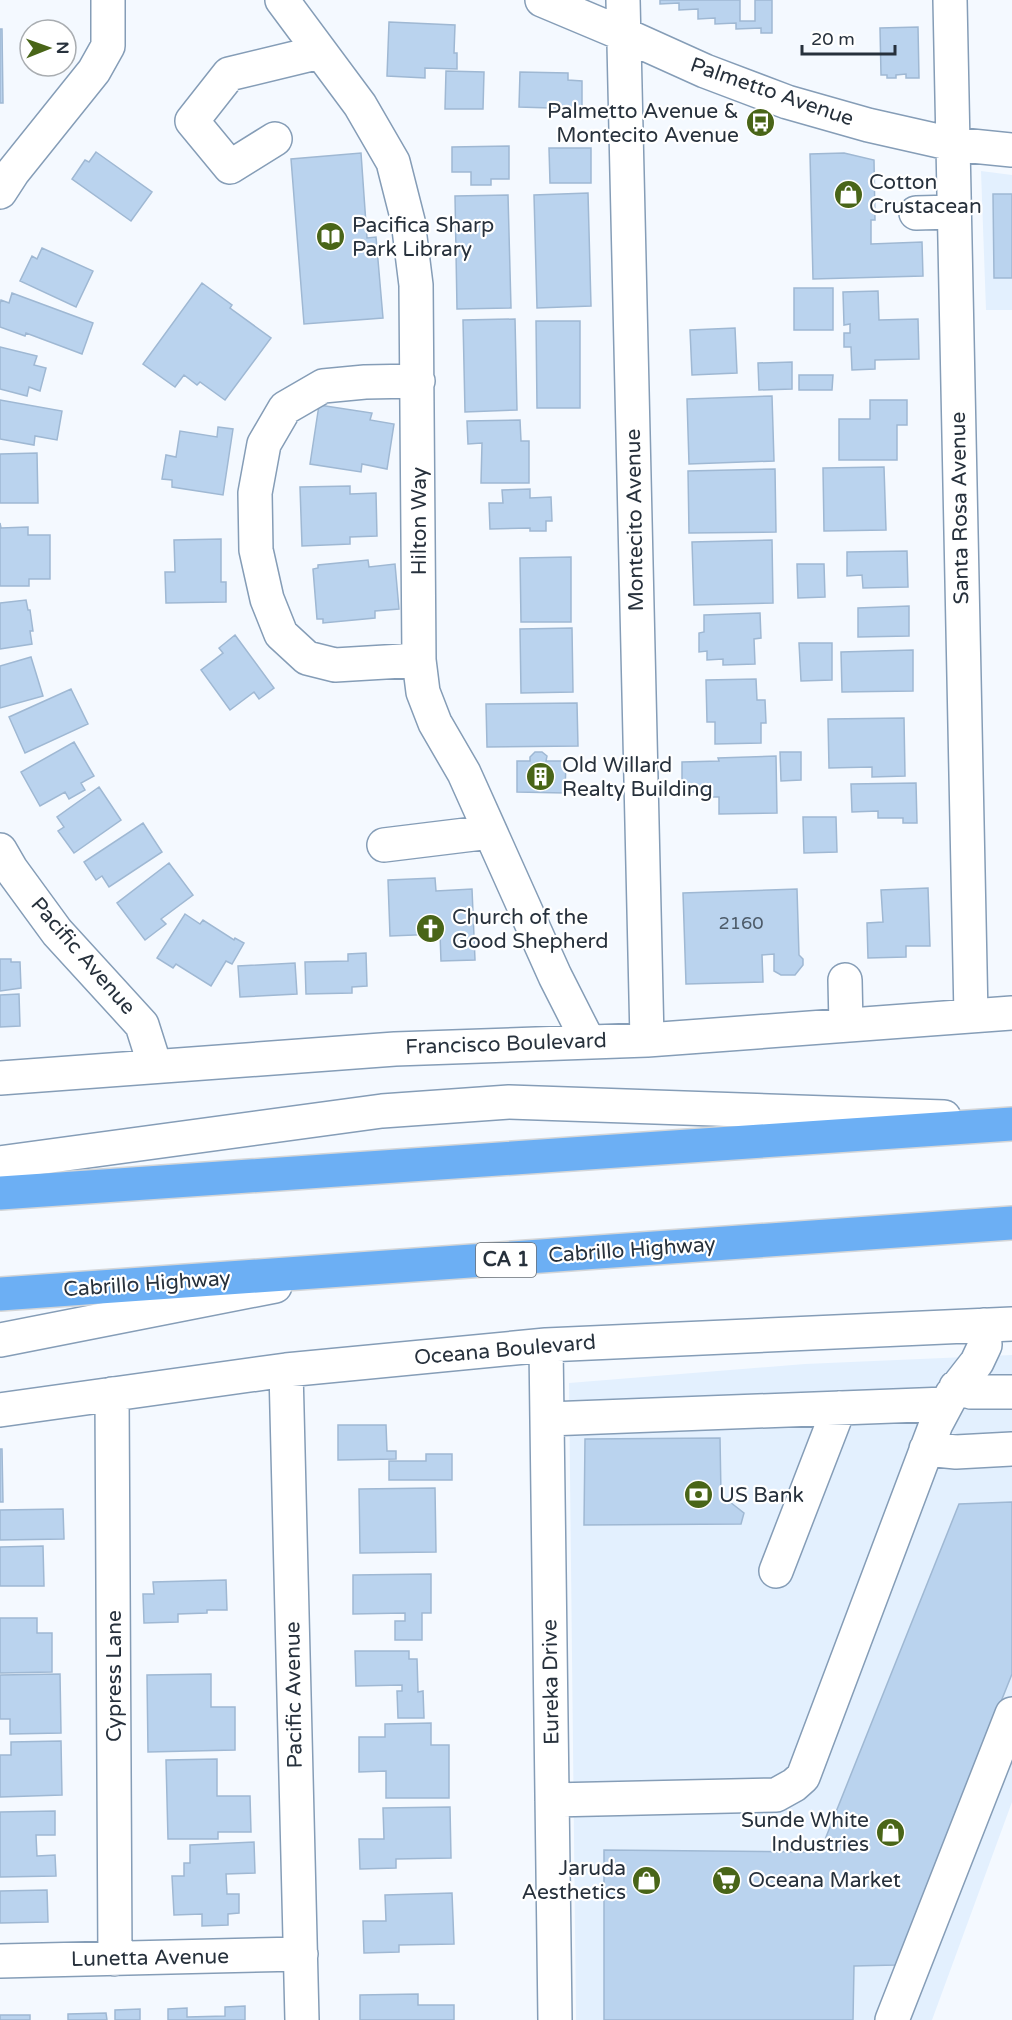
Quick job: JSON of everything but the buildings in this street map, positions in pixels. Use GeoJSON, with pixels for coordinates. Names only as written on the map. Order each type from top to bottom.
{"type":"FeatureCollection","features":[{"type":"Feature","properties":{"kind":"highway"},"geometry":{"type":"LineString","coordinates":[[0,1193],[1012,1121]]}},
{"type":"Feature","properties":{"kind":"highway","name":"Cabrillo Highway"},"geometry":{"type":"LineString","coordinates":[[0,1294],[1012,1223]]}},
{"type":"Feature","properties":{"kind":"street"},"geometry":{"type":"LineString","coordinates":[[0,192],[13,172],[99,63],[108,46],[108,0]]}},
{"type":"Feature","properties":{"kind":"street","name":"Hilton Way"},"geometry":{"type":"LineString","coordinates":[[282,0],[360,105],[393,162],[408,221],[415,274],[418,381],[419,660],[423,692],[435,723],[464,773],[555,976],[588,1041]]}},
{"type":"Feature","properties":{"kind":"street","name":"Palmetto Avenue"},"geometry":{"type":"LineString","coordinates":[[542,0],[705,71],[787,102],[868,125],[952,144],[1012,150]]}},
{"type":"Feature","properties":{"kind":"street","name":"Montecito Avenue"},"geometry":{"type":"LineString","coordinates":[[623,0],[647,1040]]}},
{"type":"Feature","properties":{"kind":"street","name":"Santa Rosa Avenue"},"geometry":{"type":"LineString","coordinates":[[950,0],[971,1016]]}},
{"type":"Feature","properties":{"kind":"street"},"geometry":{"type":"LineString","coordinates":[[275,140],[230,167],[192,121],[229,74],[321,52]]}},
{"type":"Feature","properties":{"kind":"street"},"geometry":{"type":"LineString","coordinates":[[916,213],[954,212]]}},
{"type":"Feature","properties":{"kind":"street"},"geometry":{"type":"LineString","coordinates":[[418,381],[323,386],[285,408],[264,444],[255,493],[256,550],[267,599],[281,634],[307,658],[335,665],[419,660]]}},
{"type":"Feature","properties":{"kind":"street"},"geometry":{"type":"LineString","coordinates":[[384,845],[490,832]]}},
{"type":"Feature","properties":{"kind":"street","name":"Pacific Avenue"},"geometry":{"type":"LineString","coordinates":[[0,850],[11,869],[57,932],[142,1025],[155,1066]]}},
{"type":"Feature","properties":{"kind":"street"},"geometry":{"type":"LineString","coordinates":[[845,980],[846,1025]]}},
{"type":"Feature","properties":{"kind":"street","name":"Francisco Boulevard"},"geometry":{"type":"LineString","coordinates":[[0,1078],[395,1049],[647,1040],[1012,1013]]}},
{"type":"Feature","properties":{"kind":"street"},"geometry":{"type":"LineString","coordinates":[[0,1163],[382,1111],[509,1102],[1012,1121]]}},
{"type":"Feature","properties":{"kind":"street"},"geometry":{"type":"LineString","coordinates":[[0,1340],[348,1271]]}},
{"type":"Feature","properties":{"kind":"street"},"geometry":{"type":"LineString","coordinates":[[552,1800],[776,1795],[803,1777],[936,1424],[952,1396],[977,1362],[998,1324]]}},
{"type":"Feature","properties":{"kind":"street","name":"Oceana Boulevard"},"geometry":{"type":"LineString","coordinates":[[0,1410],[286,1370],[546,1345],[998,1324]]}},
{"type":"Feature","properties":{"kind":"street","name":"Eureka Drive"},"geometry":{"type":"LineString","coordinates":[[546,1345],[555,2020]]}},
{"type":"Feature","properties":{"kind":"street","name":"Pacific Avenue"},"geometry":{"type":"LineString","coordinates":[[286,1370],[302,2020]]}},
{"type":"Feature","properties":{"kind":"street"},"geometry":{"type":"LineString","coordinates":[[548,1419],[839,1408],[971,1392],[1012,1392]]}},
{"type":"Feature","properties":{"kind":"street","name":"Cypress Lane"},"geometry":{"type":"LineString","coordinates":[[112,1394],[115,1959]]}},
{"type":"Feature","properties":{"kind":"street"},"geometry":{"type":"LineString","coordinates":[[776,1571],[839,1408]]}},
{"type":"Feature","properties":{"kind":"street"},"geometry":{"type":"LineString","coordinates":[[927,1449],[956,1452],[1012,1449]]}},
{"type":"Feature","properties":{"kind":"street"},"geometry":{"type":"LineString","coordinates":[[892,2020],[1012,1714]]}},
{"type":"Feature","properties":{"kind":"street","name":"Lunetta Avenue"},"geometry":{"type":"LineString","coordinates":[[0,1961],[301,1954]]}},
{"type":"Feature","properties":{"kind":"shaded area"},"geometry":{"type":"Polygon","coordinates":[[[981,171],[1012,175],[1012,310],[986,310],[981,171]]]}},
{"type":"Feature","properties":{"kind":"shaded area"},"geometry":{"type":"Polygon","coordinates":[[[1012,1355],[1012,1802],[932,2020],[576,2020],[569,1383],[805,1364],[1012,1355]]]}},
{"type":"Feature","properties":{"kind":"place","name":"Palmetto Avenue & Montecito Avenue"},"geometry":{"type":"Point","coordinates":[760,123]}},
{"type":"Feature","properties":{"kind":"place","name":"Cotton Crustacean"},"geometry":{"type":"Point","coordinates":[848,194]}},
{"type":"Feature","properties":{"kind":"place","name":"Pacifica Sharp Park Library"},"geometry":{"type":"Point","coordinates":[331,237]}},
{"type":"Feature","properties":{"kind":"place","name":"Old Willard Realty Building"},"geometry":{"type":"Point","coordinates":[541,777]}},
{"type":"Feature","properties":{"kind":"place","name":"Church of the Good Shepherd"},"geometry":{"type":"Point","coordinates":[431,929]}},
{"type":"Feature","properties":{"kind":"place","name":"US Bank"},"geometry":{"type":"Point","coordinates":[698,1495]}},
{"type":"Feature","properties":{"kind":"place","name":"Sunde White Industries"},"geometry":{"type":"Point","coordinates":[890,1832]}},
{"type":"Feature","properties":{"kind":"place","name":"Jaruda Aesthetics"},"geometry":{"type":"Point","coordinates":[647,1880]}},
{"type":"Feature","properties":{"kind":"place","name":"Oceana Market"},"geometry":{"type":"Point","coordinates":[727,1880]}}]}
